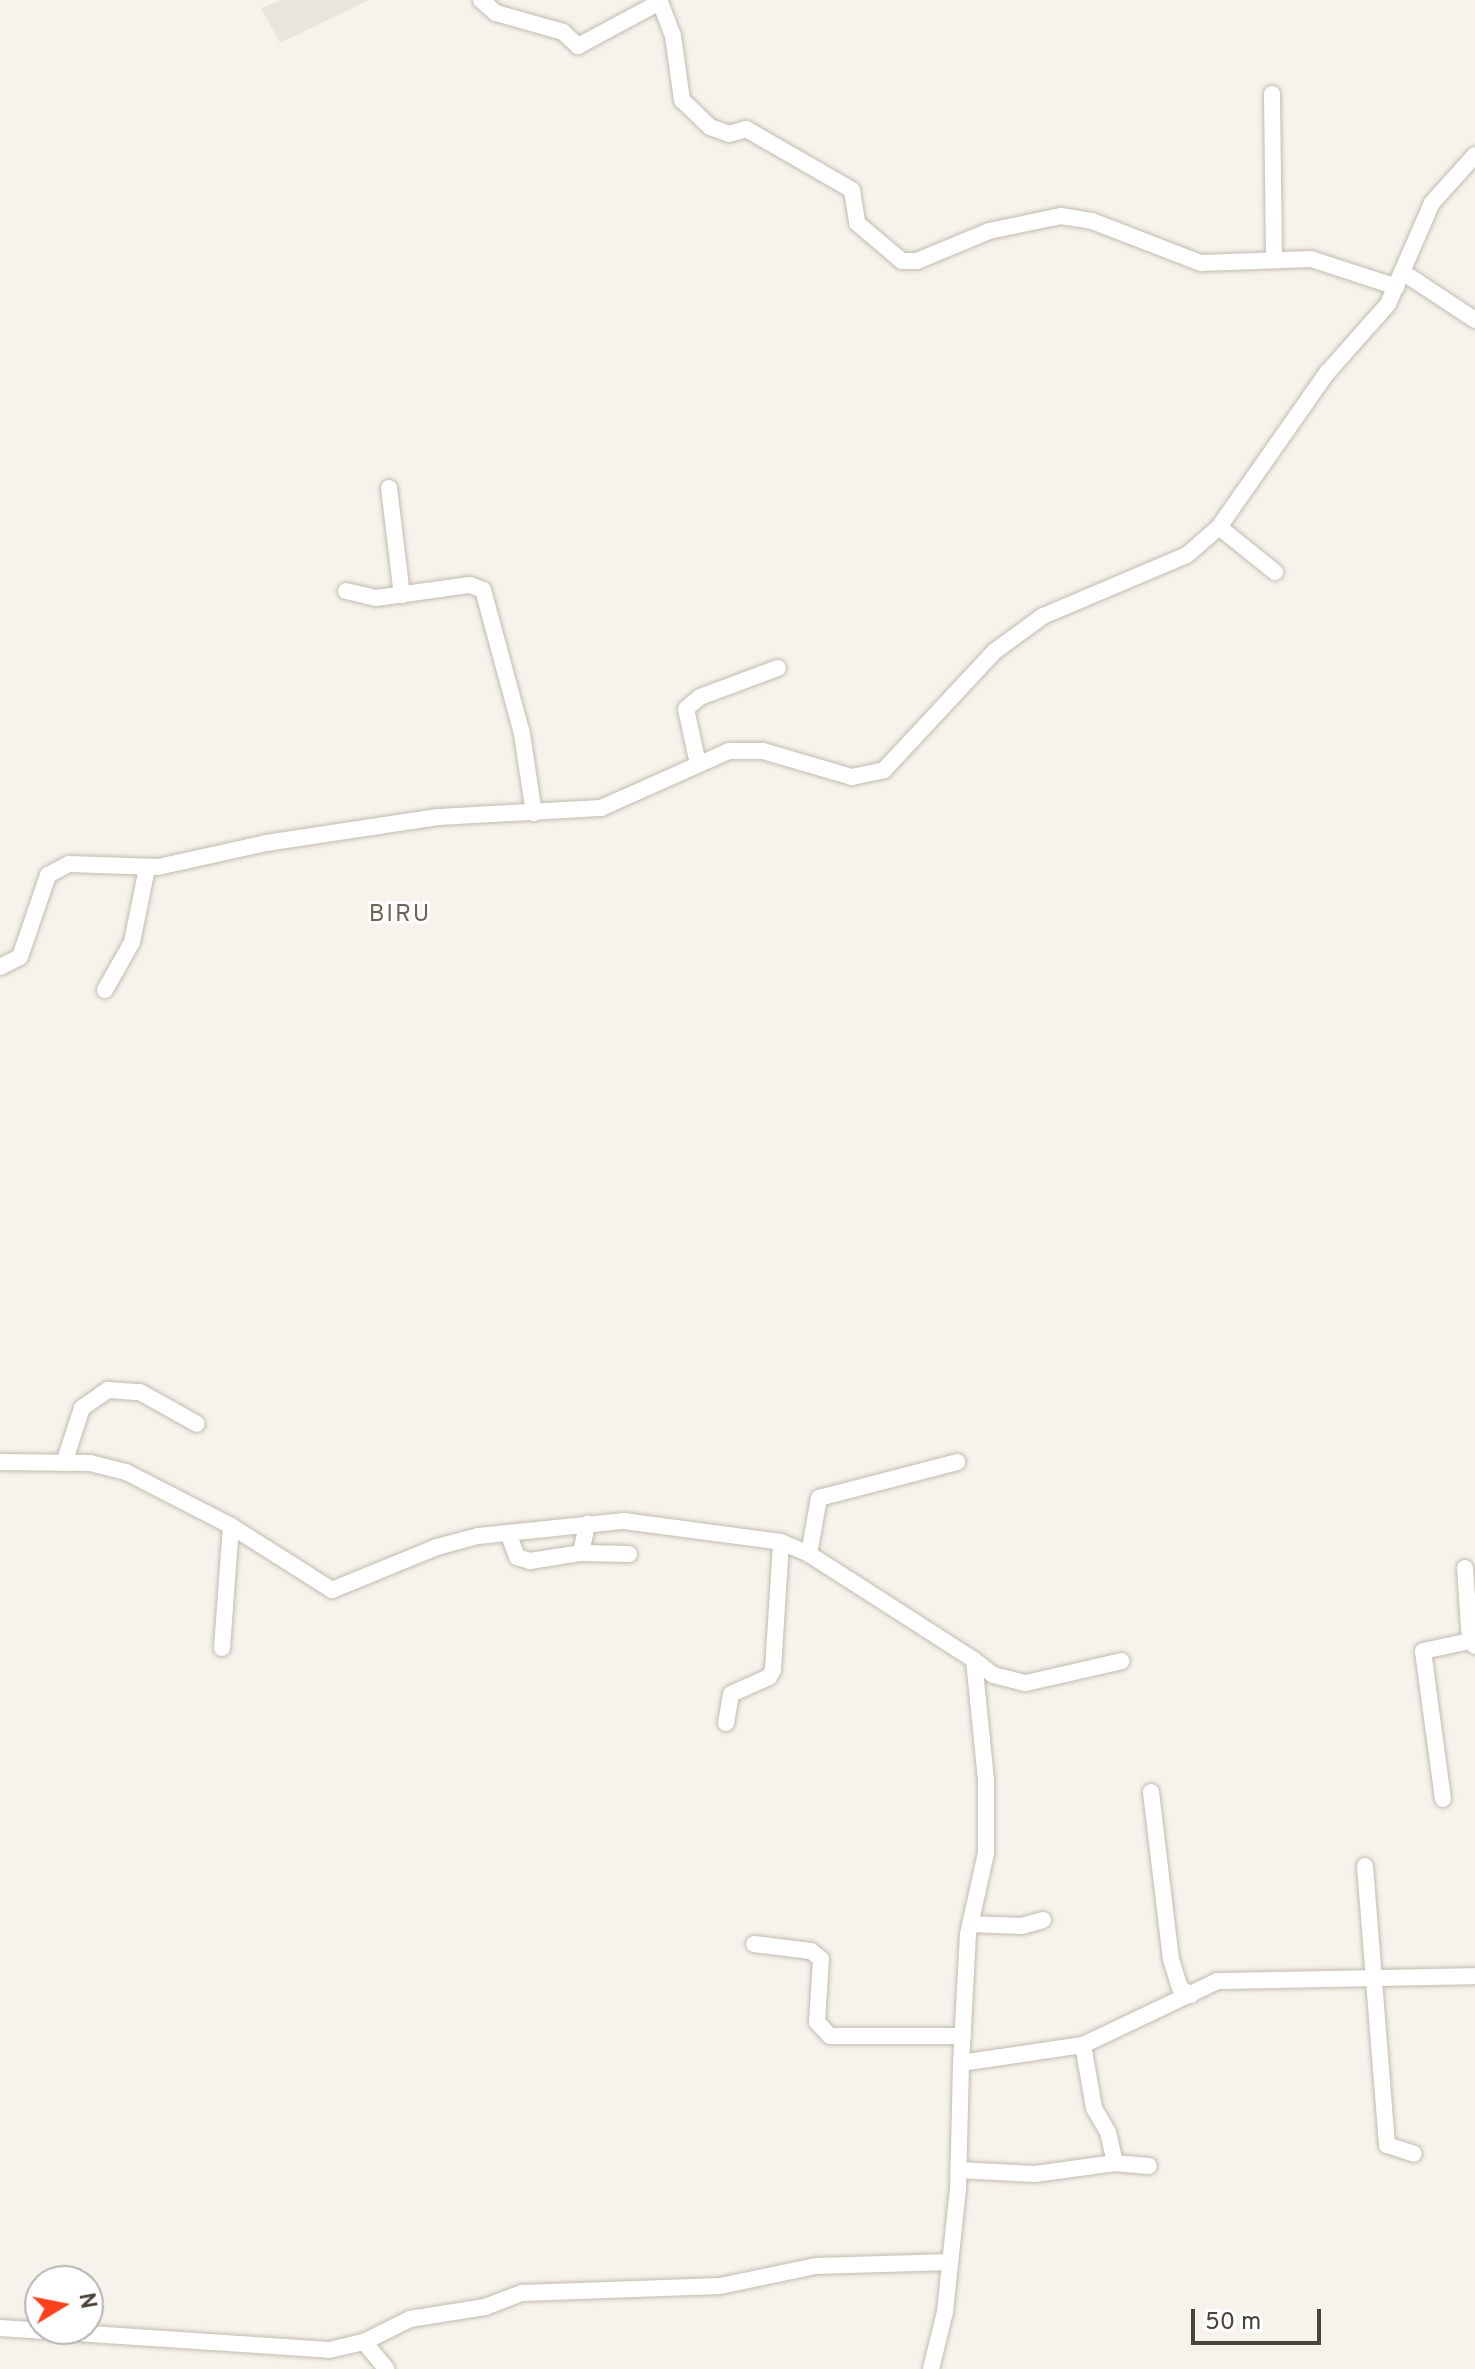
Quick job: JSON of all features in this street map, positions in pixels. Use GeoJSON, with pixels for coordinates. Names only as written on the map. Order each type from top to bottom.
{"type":"FeatureCollection","features":[{"type":"Feature","properties":{"kind":"street"},"geometry":{"type":"LineString","coordinates":[[481,0],[496,13],[563,32],[578,46],[660,2],[673,36],[682,100],[710,127],[729,134],[746,129],[852,190],[857,223],[902,261],[917,261],[989,231],[1061,216],[1092,221],[1201,263],[1311,259],[1401,280],[1475,320]]}},
{"type":"Feature","properties":{"kind":"street"},"geometry":{"type":"LineString","coordinates":[[1272,94],[1274,260]]}},
{"type":"Feature","properties":{"kind":"street"},"geometry":{"type":"LineString","coordinates":[[0,967],[20,957],[27,946],[48,875],[56,867],[147,868],[345,830],[438,817],[534,813],[615,805],[729,751],[746,750],[852,777],[871,776],[907,751],[941,704],[1026,628],[1093,593],[1187,555],[1219,527],[1327,373],[1388,304],[1432,203],[1473,161]]}},
{"type":"Feature","properties":{"kind":"street"},"geometry":{"type":"LineString","coordinates":[[389,488],[402,595]]}},
{"type":"Feature","properties":{"kind":"street"},"geometry":{"type":"LineString","coordinates":[[1219,527],[1275,572]]}},
{"type":"Feature","properties":{"kind":"street"},"geometry":{"type":"LineString","coordinates":[[346,591],[367,597],[470,585],[487,595],[522,734],[534,813]]}},
{"type":"Feature","properties":{"kind":"street"},"geometry":{"type":"LineString","coordinates":[[698,764],[686,709],[700,697],[778,668]]}},
{"type":"Feature","properties":{"kind":"street"},"geometry":{"type":"LineString","coordinates":[[105,990],[132,942],[147,868]]}},
{"type":"Feature","properties":{"kind":"street"},"geometry":{"type":"LineString","coordinates":[[64,1463],[82,1408],[108,1390],[140,1392],[197,1424]]}},
{"type":"Feature","properties":{"kind":"street"},"geometry":{"type":"LineString","coordinates":[[0,1462],[64,1463],[126,1472],[231,1526],[332,1590],[437,1547],[508,1533],[624,1521],[781,1542],[809,1554],[1001,1678],[1026,1683],[1122,1661]]}},
{"type":"Feature","properties":{"kind":"street"},"geometry":{"type":"LineString","coordinates":[[809,1554],[819,1498],[957,1462]]}},
{"type":"Feature","properties":{"kind":"street"},"geometry":{"type":"LineString","coordinates":[[581,1553],[587,1524]]}},
{"type":"Feature","properties":{"kind":"street"},"geometry":{"type":"LineString","coordinates":[[222,1648],[231,1526]]}},
{"type":"Feature","properties":{"kind":"street"},"geometry":{"type":"LineString","coordinates":[[508,1533],[522,1561],[581,1553],[629,1554]]}},
{"type":"Feature","properties":{"kind":"street"},"geometry":{"type":"LineString","coordinates":[[726,1723],[731,1694],[769,1677],[773,1670],[781,1542]]}},
{"type":"Feature","properties":{"kind":"street"},"geometry":{"type":"LineString","coordinates":[[1443,1799],[1423,1651],[1472,1643],[1465,1568]]}},
{"type":"Feature","properties":{"kind":"street"},"geometry":{"type":"LineString","coordinates":[[931,2369],[945,2312],[958,2170],[970,1924],[986,1839],[986,1781],[974,1660]]}},
{"type":"Feature","properties":{"kind":"street"},"geometry":{"type":"LineString","coordinates":[[1151,1792],[1171,1959],[1180,1988],[1191,1995]]}},
{"type":"Feature","properties":{"kind":"street"},"geometry":{"type":"LineString","coordinates":[[1365,1866],[1387,2145],[1414,2154]]}},
{"type":"Feature","properties":{"kind":"street"},"geometry":{"type":"LineString","coordinates":[[970,1924],[1022,1926],[1043,1920]]}},
{"type":"Feature","properties":{"kind":"street"},"geometry":{"type":"LineString","coordinates":[[754,1944],[811,1951],[821,1959],[817,2022],[830,2036],[963,2036]]}},
{"type":"Feature","properties":{"kind":"street"},"geometry":{"type":"LineString","coordinates":[[961,2063],[1083,2045],[1218,1981],[1475,1976]]}},
{"type":"Feature","properties":{"kind":"street"},"geometry":{"type":"LineString","coordinates":[[1083,2045],[1094,2108],[1108,2132],[1115,2163]]}},
{"type":"Feature","properties":{"kind":"street"},"geometry":{"type":"LineString","coordinates":[[958,2170],[1035,2174],[1115,2163],[1149,2166]]}},
{"type":"Feature","properties":{"kind":"street"},"geometry":{"type":"LineString","coordinates":[[0,2328],[329,2350],[364,2342],[396,2323],[485,2307],[522,2293],[720,2286],[816,2266],[950,2262]]}},
{"type":"Feature","properties":{"kind":"street"},"geometry":{"type":"LineString","coordinates":[[364,2342],[387,2369]]}},
{"type":"Feature","properties":{"kind":"shaded area"},"geometry":{"type":"Polygon","coordinates":[[[281,0],[369,0],[280,43],[261,8],[281,0]]]}},
{"type":"Feature","properties":{"kind":"district","name":"BIRU"},"geometry":{"type":"Point","coordinates":[400,916]}}]}
